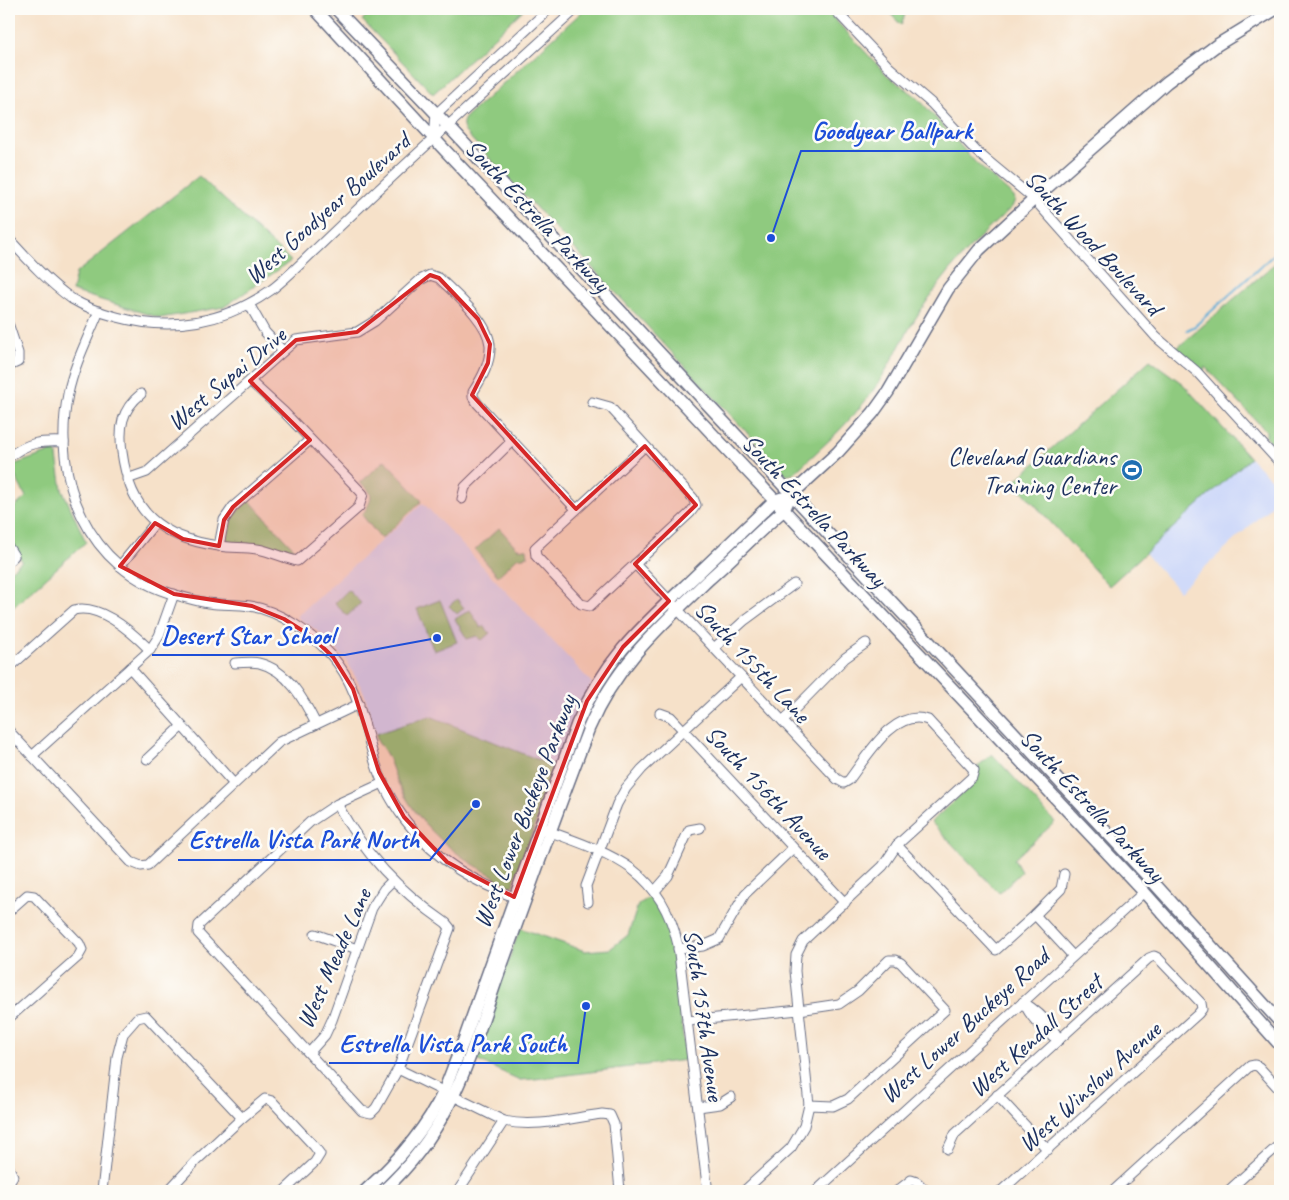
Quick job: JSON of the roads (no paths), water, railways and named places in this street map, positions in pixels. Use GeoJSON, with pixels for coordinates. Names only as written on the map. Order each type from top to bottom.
{"type":"FeatureCollection","features":[{"type":"Feature","properties":{"kind":"main road","name":"South Estrella Parkway"},"geometry":{"type":"LineString","coordinates":[[316,9],[434,138],[1144,892],[1280,1045]]}},
{"type":"Feature","properties":{"kind":"main road","name":"South Estrella Parkway"},"geometry":{"type":"LineString","coordinates":[[336,9],[448,126],[1154,883],[1280,1022]]}},
{"type":"Feature","properties":{"kind":"main road"},"geometry":{"type":"LineString","coordinates":[[1034,199],[1185,68],[1217,45],[1276,9]]}},
{"type":"Feature","properties":{"kind":"main road","name":"West Lower Buckeye Parkway"},"geometry":{"type":"LineString","coordinates":[[383,1191],[409,1165],[438,1126],[464,1040],[514,897],[577,724],[599,680],[631,638],[674,605],[784,510],[791,495],[838,452],[873,413],[888,392],[934,310],[962,270],[979,250],[1034,199]]}},
{"type":"Feature","properties":{"kind":"main road","name":"West Lower Buckeye Parkway"},"geometry":{"type":"LineString","coordinates":[[366,1191],[407,1148],[468,1066],[596,711],[610,686],[633,654],[674,605],[776,500],[791,495]]}},
{"type":"Feature","properties":{"kind":"main road"},"geometry":{"type":"LineString","coordinates":[[1144,892],[1154,883]]}},
{"type":"Feature","properties":{"kind":"street","name":"West Goodyear Boulevard"},"geometry":{"type":"LineString","coordinates":[[436,114],[548,9]]}},
{"type":"Feature","properties":{"kind":"street"},"geometry":{"type":"LineString","coordinates":[[448,126],[576,9]]}},
{"type":"Feature","properties":{"kind":"street","name":"South Wood Boulevard"},"geometry":{"type":"LineString","coordinates":[[834,9],[890,68],[931,102],[977,152],[1034,199],[1156,337],[1196,372],[1280,463]]}},
{"type":"Feature","properties":{"kind":"street"},"geometry":{"type":"LineString","coordinates":[[434,138],[436,114]]}},
{"type":"Feature","properties":{"kind":"street","name":"West Goodyear Boulevard"},"geometry":{"type":"LineString","coordinates":[[9,240],[42,275],[59,289],[74,300],[99,312],[133,322],[169,325],[203,321],[229,313],[249,304],[275,286],[448,126]]}},
{"type":"Feature","properties":{"kind":"street","name":"West Supai Drive"},"geometry":{"type":"LineString","coordinates":[[127,480],[147,472],[296,340],[357,332],[375,321],[420,280],[430,275],[439,278],[478,319],[490,344],[488,363],[473,397],[512,441]]}},
{"type":"Feature","properties":{"kind":"street"},"geometry":{"type":"LineString","coordinates":[[249,304],[265,332],[283,351]]}},
{"type":"Feature","properties":{"kind":"street"},"geometry":{"type":"LineString","coordinates":[[99,312],[68,392],[64,442],[66,466],[73,497],[88,528],[101,548],[120,566],[150,586],[209,603],[252,606],[291,622],[311,636],[333,658],[346,676],[359,704],[373,758],[383,782],[404,817],[436,853],[466,875],[526,902]]}},
{"type":"Feature","properties":{"kind":"street"},"geometry":{"type":"LineString","coordinates":[[9,326],[18,354],[18,362],[9,366]]}},
{"type":"Feature","properties":{"kind":"street"},"geometry":{"type":"LineString","coordinates":[[140,394],[130,403],[123,416],[122,447],[127,480],[138,504],[155,523],[183,539],[219,546],[259,549],[297,561],[358,508],[362,494],[284,412],[250,381]]}},
{"type":"Feature","properties":{"kind":"street"},"geometry":{"type":"LineString","coordinates":[[592,402],[610,407],[693,498],[696,504],[690,513],[590,606],[582,604],[536,556],[535,548],[645,446]]}},
{"type":"Feature","properties":{"kind":"street"},"geometry":{"type":"LineString","coordinates":[[219,546],[224,520],[232,507],[310,440]]}},
{"type":"Feature","properties":{"kind":"street"},"geometry":{"type":"LineString","coordinates":[[462,499],[464,487],[512,441],[576,510]]}},
{"type":"Feature","properties":{"kind":"street"},"geometry":{"type":"LineString","coordinates":[[9,457],[29,444],[64,442]]}},
{"type":"Feature","properties":{"kind":"street"},"geometry":{"type":"LineString","coordinates":[[120,566],[155,523]]}},
{"type":"Feature","properties":{"kind":"street"},"geometry":{"type":"LineString","coordinates":[[9,548],[11,559]]}},
{"type":"Feature","properties":{"kind":"street","name":"South 155th Lane"},"geometry":{"type":"LineString","coordinates":[[635,564],[836,779],[844,783],[849,780],[890,729],[906,720],[922,718],[928,720],[974,770],[972,777],[897,845]]}},
{"type":"Feature","properties":{"kind":"street"},"geometry":{"type":"LineString","coordinates":[[714,648],[745,620],[794,584]]}},
{"type":"Feature","properties":{"kind":"street"},"geometry":{"type":"LineString","coordinates":[[32,756],[150,650],[159,636],[174,594]]}},
{"type":"Feature","properties":{"kind":"street"},"geometry":{"type":"LineString","coordinates":[[9,668],[74,610],[82,608],[94,610],[128,629],[150,650]]}},
{"type":"Feature","properties":{"kind":"street"},"geometry":{"type":"LineString","coordinates":[[783,722],[834,668],[866,643]]}},
{"type":"Feature","properties":{"kind":"street"},"geometry":{"type":"LineString","coordinates":[[235,663],[259,663],[276,671],[302,697],[316,724]]}},
{"type":"Feature","properties":{"kind":"street"},"geometry":{"type":"LineString","coordinates":[[130,668],[234,784]]}},
{"type":"Feature","properties":{"kind":"street"},"geometry":{"type":"LineString","coordinates":[[588,902],[586,886],[617,804],[626,788],[638,773],[741,677]]}},
{"type":"Feature","properties":{"kind":"street"},"geometry":{"type":"LineString","coordinates":[[9,731],[131,862],[141,866],[148,865],[279,742],[359,704]]}},
{"type":"Feature","properties":{"kind":"street","name":"South 156th Avenue"},"geometry":{"type":"LineString","coordinates":[[660,713],[671,717],[684,730],[845,904]]}},
{"type":"Feature","properties":{"kind":"street"},"geometry":{"type":"LineString","coordinates":[[147,759],[182,726]]}},
{"type":"Feature","properties":{"kind":"street"},"geometry":{"type":"LineString","coordinates":[[337,804],[365,848],[393,880],[450,928],[449,936],[398,1069],[376,1108],[371,1113],[362,1111],[198,934],[199,925],[310,822],[337,804],[383,782]]}},
{"type":"Feature","properties":{"kind":"street","name":"South 157th Avenue"},"geometry":{"type":"LineString","coordinates":[[539,828],[623,862],[655,891],[671,918],[678,949],[709,1191]]}},
{"type":"Feature","properties":{"kind":"street"},"geometry":{"type":"LineString","coordinates":[[655,891],[668,876],[689,830],[700,828]]}},
{"type":"Feature","properties":{"kind":"street"},"geometry":{"type":"LineString","coordinates":[[744,1191],[791,1148],[804,1126],[808,1105],[795,971],[796,955],[803,941],[845,904],[883,866],[897,845],[996,950],[1035,915],[1061,888],[1064,874]]}},
{"type":"Feature","properties":{"kind":"street"},"geometry":{"type":"LineString","coordinates":[[678,949],[703,946],[719,938],[744,894],[793,848]]}},
{"type":"Feature","properties":{"kind":"street","name":"West Meade Lane"},"geometry":{"type":"LineString","coordinates":[[309,1053],[325,1035],[372,908],[384,889],[393,880]]}},
{"type":"Feature","properties":{"kind":"street","name":"West Lower Buckeye Road"},"geometry":{"type":"LineString","coordinates":[[816,1191],[1144,892]]}},
{"type":"Feature","properties":{"kind":"street"},"geometry":{"type":"LineString","coordinates":[[9,911],[26,895],[34,896],[79,943],[82,950],[78,957],[9,1018]]}},
{"type":"Feature","properties":{"kind":"street"},"geometry":{"type":"LineString","coordinates":[[1035,915],[1073,956]]}},
{"type":"Feature","properties":{"kind":"street"},"geometry":{"type":"LineString","coordinates":[[315,934],[357,950]]}},
{"type":"Feature","properties":{"kind":"street","name":"West Kendall Street"},"geometry":{"type":"LineString","coordinates":[[948,1149],[955,1134],[1154,956],[1201,1003],[1202,1009]]}},
{"type":"Feature","properties":{"kind":"street"},"geometry":{"type":"LineString","coordinates":[[687,1021],[799,1010],[839,1004],[858,990],[889,960],[896,960],[944,1010],[848,1099],[833,1106],[808,1105]]}},
{"type":"Feature","properties":{"kind":"street"},"geometry":{"type":"LineString","coordinates":[[1023,1002],[1030,1016],[1045,1032],[1059,1040]]}},
{"type":"Feature","properties":{"kind":"street","name":"West Winslow Avenue"},"geometry":{"type":"LineString","coordinates":[[1002,1191],[1202,1009]]}},
{"type":"Feature","properties":{"kind":"street"},"geometry":{"type":"LineString","coordinates":[[102,1191],[119,1049],[123,1034],[137,1018],[146,1016],[242,1118]]}},
{"type":"Feature","properties":{"kind":"street"},"geometry":{"type":"LineString","coordinates":[[1113,1191],[1250,1066],[1255,1065],[1259,1067],[1280,1090]]}},
{"type":"Feature","properties":{"kind":"street"},"geometry":{"type":"LineString","coordinates":[[398,1069],[504,1121],[532,1124],[602,1114],[610,1115],[614,1124],[620,1191]]}},
{"type":"Feature","properties":{"kind":"street"},"geometry":{"type":"LineString","coordinates":[[998,1095],[1048,1150]]}},
{"type":"Feature","properties":{"kind":"street"},"geometry":{"type":"LineString","coordinates":[[698,1108],[720,1104],[731,1097]]}},
{"type":"Feature","properties":{"kind":"street"},"geometry":{"type":"LineString","coordinates":[[168,1191],[197,1160],[265,1099],[272,1101],[320,1154],[291,1189]]}},
{"type":"Feature","properties":{"kind":"street"},"geometry":{"type":"LineString","coordinates":[[458,1191],[504,1121]]}},
{"type":"Feature","properties":{"kind":"street"},"geometry":{"type":"LineString","coordinates":[[1228,1191],[1279,1147]]}},
{"type":"Feature","properties":{"kind":"street"},"geometry":{"type":"LineString","coordinates":[[897,1191],[911,1180],[917,1182],[926,1191]]}},
{"type":"Feature","properties":{"kind":"waterway"},"geometry":{"type":"LineString","coordinates":[[1187,330],[1195,326],[1280,249]]}},
{"type":"Feature","properties":{"kind":"place","name":"Goodyear Ballpark"},"geometry":{"type":"Point","coordinates":[771,238]}},
{"type":"Feature","properties":{"kind":"place","name":"Cleveland Guardians Training Center"},"geometry":{"type":"Point","coordinates":[1132,470]}},
{"type":"Feature","properties":{"kind":"place","name":"Desert Star School"},"geometry":{"type":"Point","coordinates":[437,638]}},
{"type":"Feature","properties":{"kind":"place","name":"Estrella Vista Park North"},"geometry":{"type":"Point","coordinates":[476,804]}},
{"type":"Feature","properties":{"kind":"place","name":"Estrella Vista Park South"},"geometry":{"type":"Point","coordinates":[586,1006]}}]}
